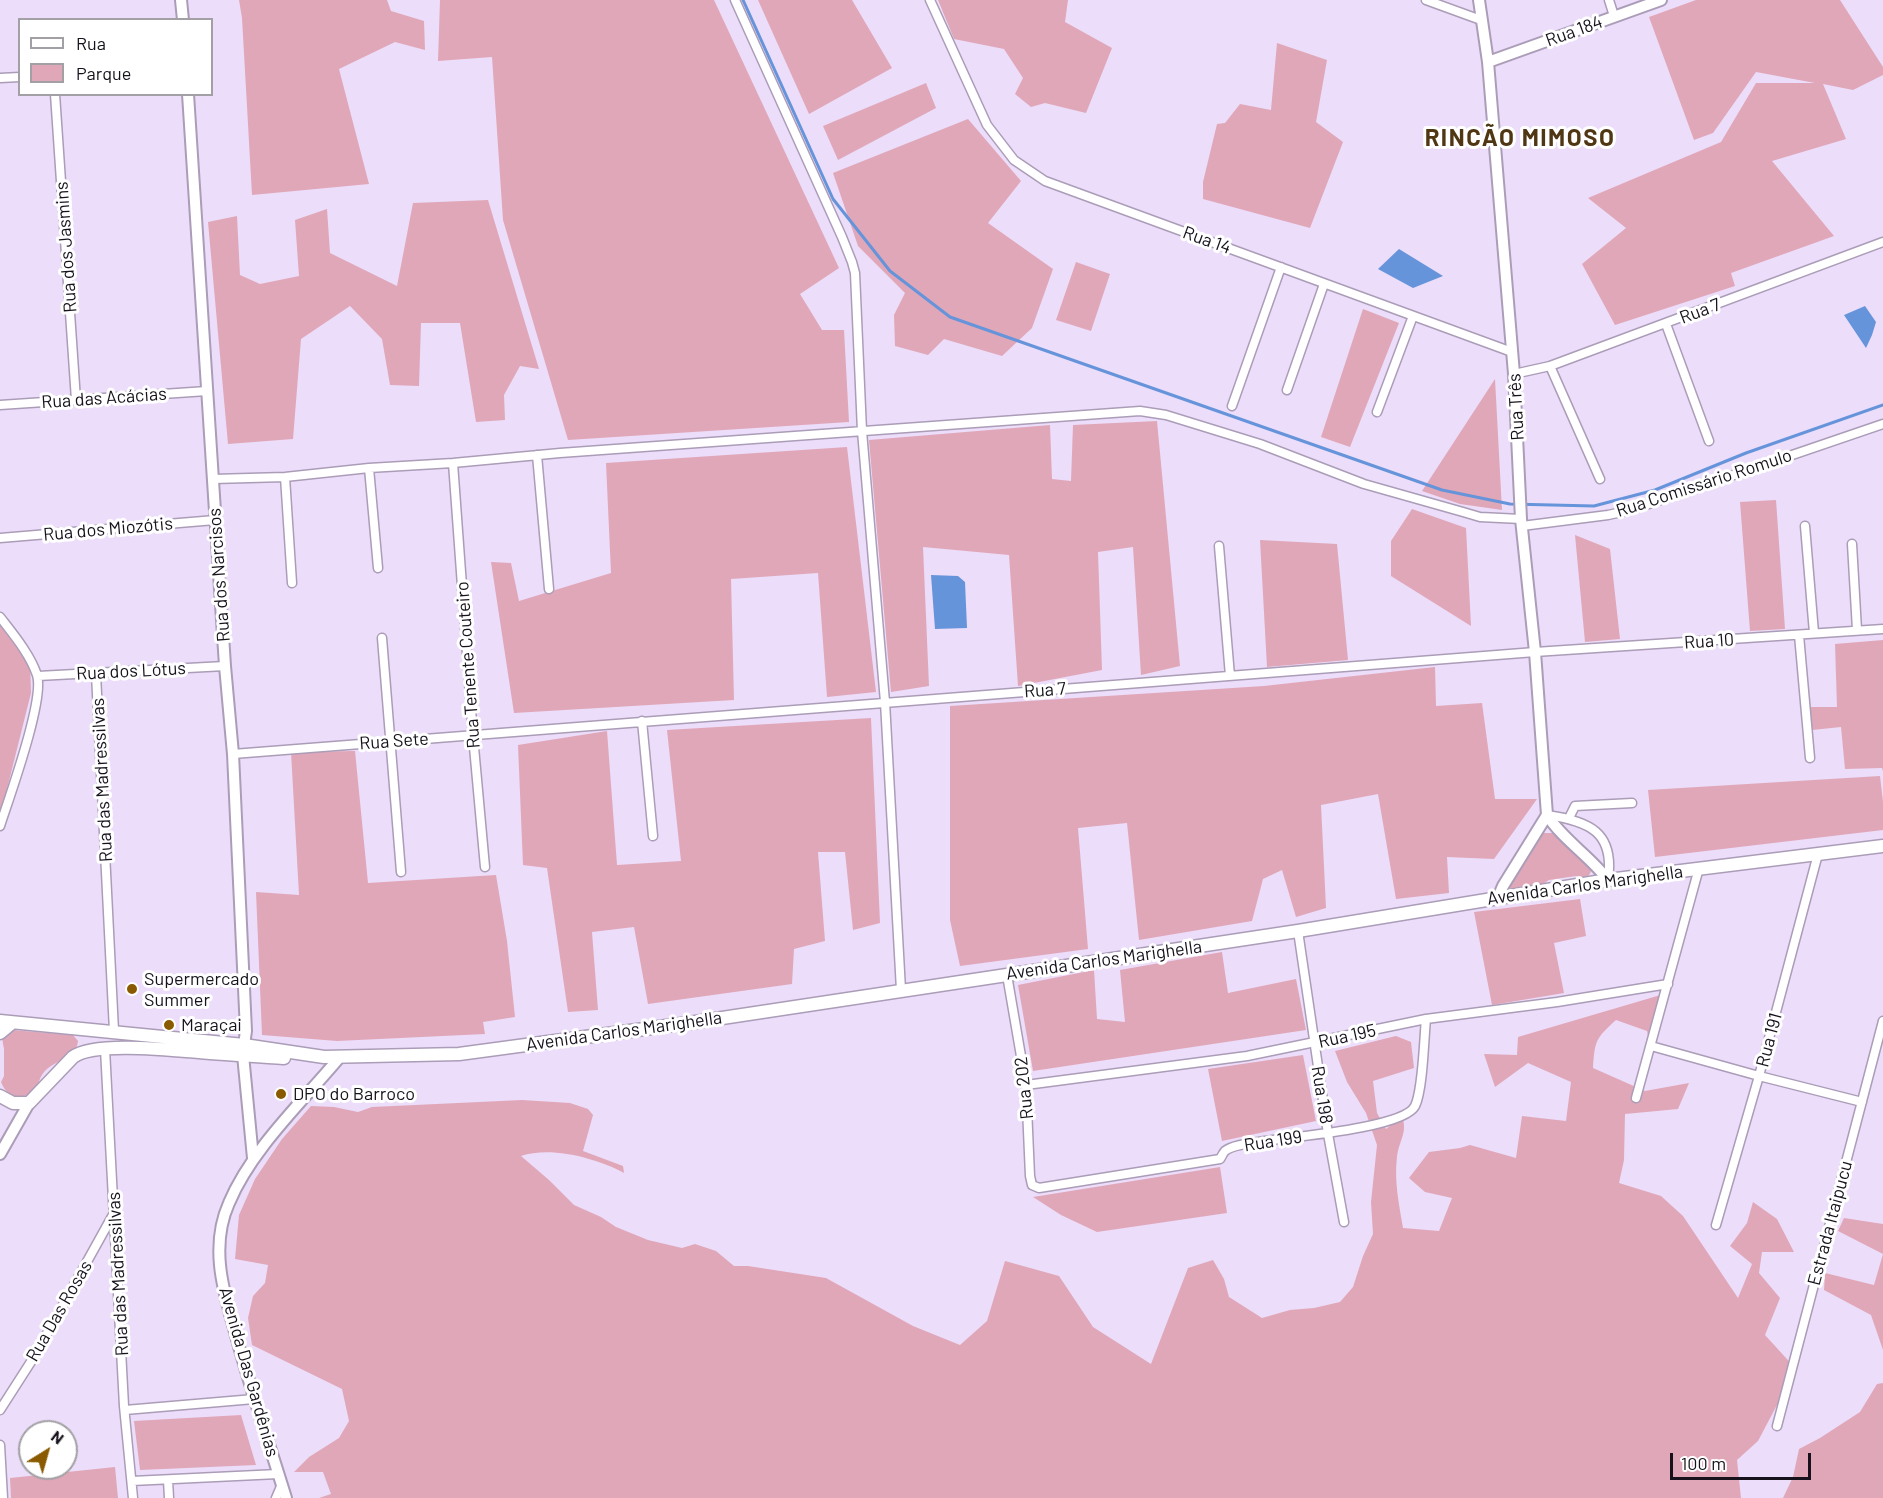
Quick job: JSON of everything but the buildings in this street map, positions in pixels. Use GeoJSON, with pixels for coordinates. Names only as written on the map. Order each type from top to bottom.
{"type":"FeatureCollection","features":[{"type":"Feature","properties":{"kind":"main road"},"geometry":{"type":"LineString","coordinates":[[181,0],[183,18]]}},
{"type":"Feature","properties":{"kind":"main road","name":"Rua Três"},"geometry":{"type":"LineString","coordinates":[[1479,0],[1488,62],[1514,374],[1522,522],[1535,652],[1547,815]]}},
{"type":"Feature","properties":{"kind":"main road","name":"Rua 184"},"geometry":{"type":"LineString","coordinates":[[1488,62],[1661,0]]}},
{"type":"Feature","properties":{"kind":"main road","name":"Rua dos Narcisos"},"geometry":{"type":"LineString","coordinates":[[188,96],[215,520],[233,754],[246,1031],[243,1050]]}},
{"type":"Feature","properties":{"kind":"main road"},"geometry":{"type":"LineString","coordinates":[[1498,897],[1547,815],[1554,826],[1599,867],[1608,880]]}},
{"type":"Feature","properties":{"kind":"main road","name":"Avenida Carlos Marighella"},"geometry":{"type":"LineString","coordinates":[[6,1022],[114,1031],[243,1050],[324,1057],[459,1054],[689,1023],[1298,931],[1608,880],[1883,846]]}},
{"type":"Feature","properties":{"kind":"main road"},"geometry":{"type":"LineString","coordinates":[[0,1033],[6,1022]]}},
{"type":"Feature","properties":{"kind":"main road"},"geometry":{"type":"LineString","coordinates":[[0,1154],[29,1103],[64,1064],[82,1051],[86,1040],[80,1028]]}},
{"type":"Feature","properties":{"kind":"main road","name":"Avenida Carlos Marighella"},"geometry":{"type":"LineString","coordinates":[[82,1051],[149,1048],[243,1050]]}},
{"type":"Feature","properties":{"kind":"main road"},"geometry":{"type":"LineString","coordinates":[[243,1050],[253,1158]]}},
{"type":"Feature","properties":{"kind":"main road","name":"Avenida Das Gardênias"},"geometry":{"type":"LineString","coordinates":[[286,1498],[254,1399],[224,1287],[220,1246],[222,1221],[229,1201],[253,1158],[339,1058]]}},
{"type":"Feature","properties":{"kind":"main road"},"geometry":{"type":"LineString","coordinates":[[0,1096],[13,1103],[29,1103]]}},
{"type":"Feature","properties":{"kind":"street"},"geometry":{"type":"LineString","coordinates":[[735,0],[855,273],[862,431],[885,702],[901,990]]}},
{"type":"Feature","properties":{"kind":"street","name":"Rua 14"},"geometry":{"type":"LineString","coordinates":[[930,0],[987,125],[1014,160],[1045,181],[1512,352]]}},
{"type":"Feature","properties":{"kind":"street"},"geometry":{"type":"LineString","coordinates":[[1426,0],[1481,20]]}},
{"type":"Feature","properties":{"kind":"street"},"geometry":{"type":"LineString","coordinates":[[1609,0],[1614,16]]}},
{"type":"Feature","properties":{"kind":"street"},"geometry":{"type":"LineString","coordinates":[[0,78],[18,77]]}},
{"type":"Feature","properties":{"kind":"street","name":"Rua dos Jasmins"},"geometry":{"type":"LineString","coordinates":[[55,96],[76,400]]}},
{"type":"Feature","properties":{"kind":"street","name":"Rua 7"},"geometry":{"type":"LineString","coordinates":[[1514,374],[1550,366],[1883,242]]}},
{"type":"Feature","properties":{"kind":"street"},"geometry":{"type":"LineString","coordinates":[[1232,406],[1281,267]]}},
{"type":"Feature","properties":{"kind":"street"},"geometry":{"type":"LineString","coordinates":[[1287,390],[1324,284]]}},
{"type":"Feature","properties":{"kind":"street"},"geometry":{"type":"LineString","coordinates":[[1377,412],[1413,316]]}},
{"type":"Feature","properties":{"kind":"street"},"geometry":{"type":"LineString","coordinates":[[1666,324],[1709,441]]}},
{"type":"Feature","properties":{"kind":"street"},"geometry":{"type":"LineString","coordinates":[[1550,366],[1599,479]]}},
{"type":"Feature","properties":{"kind":"street","name":"Rua das Acácias"},"geometry":{"type":"LineString","coordinates":[[0,405],[207,391]]}},
{"type":"Feature","properties":{"kind":"street","name":"Rua Comissário Romulo"},"geometry":{"type":"LineString","coordinates":[[537,455],[1140,411],[1166,415],[1260,444],[1364,484],[1463,513],[1522,522],[1608,515],[1631,510],[1883,424]]}},
{"type":"Feature","properties":{"kind":"street"},"geometry":{"type":"LineString","coordinates":[[213,479],[285,477],[537,455],[549,589]]}},
{"type":"Feature","properties":{"kind":"street","name":"Rua Tenente Couteiro"},"geometry":{"type":"LineString","coordinates":[[453,463],[485,867]]}},
{"type":"Feature","properties":{"kind":"street"},"geometry":{"type":"LineString","coordinates":[[369,468],[378,568]]}},
{"type":"Feature","properties":{"kind":"street"},"geometry":{"type":"LineString","coordinates":[[285,477],[292,583]]}},
{"type":"Feature","properties":{"kind":"street","name":"Rua dos Miozótis"},"geometry":{"type":"LineString","coordinates":[[0,538],[215,520]]}},
{"type":"Feature","properties":{"kind":"street"},"geometry":{"type":"LineString","coordinates":[[1805,526],[1814,633]]}},
{"type":"Feature","properties":{"kind":"street"},"geometry":{"type":"LineString","coordinates":[[1852,543],[1857,630]]}},
{"type":"Feature","properties":{"kind":"street"},"geometry":{"type":"LineString","coordinates":[[1219,546],[1230,676]]}},
{"type":"Feature","properties":{"kind":"street"},"geometry":{"type":"LineString","coordinates":[[0,616],[38,676],[35,712],[0,826]]}},
{"type":"Feature","properties":{"kind":"street","name":"Rua 10"},"geometry":{"type":"LineString","coordinates":[[1535,652],[1883,629]]}},
{"type":"Feature","properties":{"kind":"street"},"geometry":{"type":"LineString","coordinates":[[1799,635],[1810,759]]}},
{"type":"Feature","properties":{"kind":"street"},"geometry":{"type":"LineString","coordinates":[[382,638],[401,872]]}},
{"type":"Feature","properties":{"kind":"street","name":"Rua 7"},"geometry":{"type":"LineString","coordinates":[[555,728],[1535,652]]}},
{"type":"Feature","properties":{"kind":"street","name":"Rua dos Lótus"},"geometry":{"type":"LineString","coordinates":[[38,676],[225,666]]}},
{"type":"Feature","properties":{"kind":"street","name":"Rua das Madressilvas"},"geometry":{"type":"LineString","coordinates":[[96,674],[114,1031]]}},
{"type":"Feature","properties":{"kind":"street"},"geometry":{"type":"LineString","coordinates":[[642,721],[653,836]]}},
{"type":"Feature","properties":{"kind":"street","name":"Rua Sete"},"geometry":{"type":"LineString","coordinates":[[233,754],[555,728]]}},
{"type":"Feature","properties":{"kind":"street"},"geometry":{"type":"LineString","coordinates":[[1569,818],[1575,806],[1632,803]]}},
{"type":"Feature","properties":{"kind":"street"},"geometry":{"type":"LineString","coordinates":[[1547,815],[1569,818],[1586,825],[1602,839],[1610,858],[1608,880]]}},
{"type":"Feature","properties":{"kind":"street","name":"Rua 191"},"geometry":{"type":"LineString","coordinates":[[1716,1225],[1760,1076],[1818,854]]}},
{"type":"Feature","properties":{"kind":"street"},"geometry":{"type":"LineString","coordinates":[[1636,1098],[1699,868]]}},
{"type":"Feature","properties":{"kind":"street","name":"Rua 198"},"geometry":{"type":"LineString","coordinates":[[1298,931],[1313,1043],[1344,1222]]}},
{"type":"Feature","properties":{"kind":"street","name":"Rua 202"},"geometry":{"type":"LineString","coordinates":[[1007,975],[1026,1085],[1030,1176],[1032,1185],[1039,1188],[1048,1186]]}},
{"type":"Feature","properties":{"kind":"street","name":"Rua 195"},"geometry":{"type":"LineString","coordinates":[[1026,1085],[1237,1058],[1426,1019],[1557,1002],[1668,984]]}},
{"type":"Feature","properties":{"kind":"street","name":"Rua 199"},"geometry":{"type":"LineString","coordinates":[[1048,1186],[1220,1159],[1226,1150],[1245,1144],[1328,1134],[1404,1116],[1416,1105],[1426,1019]]}},
{"type":"Feature","properties":{"kind":"street","name":"Estrada Itaipucu"},"geometry":{"type":"LineString","coordinates":[[1778,1426],[1883,1021]]}},
{"type":"Feature","properties":{"kind":"street"},"geometry":{"type":"LineString","coordinates":[[1650,1046],[1862,1102]]}},
{"type":"Feature","properties":{"kind":"street","name":"Rua das Madressilvas"},"geometry":{"type":"LineString","coordinates":[[105,1049],[125,1410],[133,1498]]}},
{"type":"Feature","properties":{"kind":"street","name":"Rua Das Rosas"},"geometry":{"type":"LineString","coordinates":[[0,1410],[33,1358],[115,1211]]}},
{"type":"Feature","properties":{"kind":"street"},"geometry":{"type":"LineString","coordinates":[[125,1410],[254,1399]]}},
{"type":"Feature","properties":{"kind":"street"},"geometry":{"type":"LineString","coordinates":[[0,1445],[3,1498]]}},
{"type":"Feature","properties":{"kind":"street"},"geometry":{"type":"LineString","coordinates":[[132,1481],[280,1479],[276,1498]]}},
{"type":"Feature","properties":{"kind":"street"},"geometry":{"type":"LineString","coordinates":[[168,1480],[169,1498]]}},
{"type":"Feature","properties":{"kind":"green space"},"geometry":{"type":"Polygon","coordinates":[[[239,0],[387,0],[391,11],[424,21],[425,50],[395,42],[339,69],[369,184],[252,195],[239,0]]]}},
{"type":"Feature","properties":{"kind":"green space"},"geometry":{"type":"Polygon","coordinates":[[[440,0],[714,0],[839,268],[800,294],[822,330],[844,330],[849,422],[568,440],[503,220],[492,57],[438,61],[440,0]]]}},
{"type":"Feature","properties":{"kind":"green space"},"geometry":{"type":"Polygon","coordinates":[[[758,0],[852,0],[892,68],[809,114],[758,0]]]}},
{"type":"Feature","properties":{"kind":"green space"},"geometry":{"type":"Polygon","coordinates":[[[938,0],[1068,0],[1065,22],[1112,48],[1086,113],[1045,103],[1031,107],[1015,94],[1023,78],[1004,49],[954,39],[938,0]]]}},
{"type":"Feature","properties":{"kind":"green space"},"geometry":{"type":"Polygon","coordinates":[[[1696,0],[1840,0],[1883,67],[1883,75],[1853,90],[1823,84],[1846,139],[1772,161],[1834,236],[1731,273],[1735,286],[1615,325],[1582,264],[1626,228],[1588,198],[1721,142],[1756,83],[1815,83],[1756,72],[1713,133],[1694,140],[1649,17],[1696,0]]]}},
{"type":"Feature","properties":{"kind":"green space"},"geometry":{"type":"Polygon","coordinates":[[[1277,43],[1327,60],[1316,122],[1343,142],[1310,228],[1203,199],[1203,182],[1217,124],[1225,123],[1240,104],[1271,110],[1277,43]]]}},
{"type":"Feature","properties":{"kind":"green space"},"geometry":{"type":"Polygon","coordinates":[[[926,83],[936,108],[838,160],[823,126],[926,83]]]}},
{"type":"Feature","properties":{"kind":"green space"},"geometry":{"type":"Polygon","coordinates":[[[968,119],[1021,181],[988,223],[1053,269],[1032,328],[1002,356],[944,339],[928,355],[895,346],[894,315],[905,293],[858,246],[833,173],[968,119]]]}},
{"type":"Feature","properties":{"kind":"green space"},"geometry":{"type":"Polygon","coordinates":[[[488,200],[539,369],[520,366],[504,395],[505,420],[476,422],[460,323],[421,323],[419,386],[390,385],[382,339],[350,306],[301,339],[293,439],[228,444],[208,222],[237,216],[240,275],[260,284],[299,276],[295,220],[327,209],[330,253],[397,286],[413,203],[488,200]]]}},
{"type":"Feature","properties":{"kind":"green space"},"geometry":{"type":"Polygon","coordinates":[[[1076,262],[1110,274],[1091,331],[1056,320],[1076,262]]]}},
{"type":"Feature","properties":{"kind":"green space"},"geometry":{"type":"Polygon","coordinates":[[[1363,309],[1399,323],[1350,447],[1321,437],[1363,309]]]}},
{"type":"Feature","properties":{"kind":"green space"},"geometry":{"type":"Polygon","coordinates":[[[1495,379],[1502,510],[1460,504],[1422,491],[1495,379]]]}},
{"type":"Feature","properties":{"kind":"green space"},"geometry":{"type":"Polygon","coordinates":[[[1157,421],[1180,666],[1141,675],[1133,547],[1098,552],[1102,670],[1018,686],[1009,555],[923,547],[929,686],[891,692],[869,440],[1050,425],[1052,479],[1071,481],[1073,425],[1157,421]]]}},
{"type":"Feature","properties":{"kind":"green space"},"geometry":{"type":"Polygon","coordinates":[[[847,447],[876,692],[827,697],[818,573],[731,579],[734,700],[514,713],[491,562],[511,563],[519,601],[611,573],[606,463],[847,447]]]}},
{"type":"Feature","properties":{"kind":"green space"},"geometry":{"type":"Polygon","coordinates":[[[1776,500],[1785,629],[1750,631],[1740,502],[1776,500]]]}},
{"type":"Feature","properties":{"kind":"green space"},"geometry":{"type":"Polygon","coordinates":[[[1412,509],[1466,528],[1471,626],[1391,576],[1391,541],[1412,509]]]}},
{"type":"Feature","properties":{"kind":"green space"},"geometry":{"type":"Polygon","coordinates":[[[1575,535],[1610,549],[1620,639],[1585,642],[1575,535]]]}},
{"type":"Feature","properties":{"kind":"green space"},"geometry":{"type":"Polygon","coordinates":[[[1260,540],[1337,544],[1348,660],[1267,667],[1260,540]]]}},
{"type":"Feature","properties":{"kind":"green space"},"geometry":{"type":"Polygon","coordinates":[[[0,618],[30,661],[31,693],[0,817],[0,618]]]}},
{"type":"Feature","properties":{"kind":"green space"},"geometry":{"type":"Polygon","coordinates":[[[1883,640],[1883,771],[1882,768],[1845,769],[1841,727],[1812,730],[1810,707],[1837,707],[1835,644],[1883,640]]]}},
{"type":"Feature","properties":{"kind":"green space"},"geometry":{"type":"Polygon","coordinates":[[[1435,667],[1436,706],[1482,703],[1495,799],[1537,799],[1494,859],[1447,857],[1449,893],[1396,899],[1378,794],[1321,805],[1326,908],[1296,917],[1282,870],[1263,879],[1252,921],[1139,940],[1127,823],[1078,828],[1088,949],[960,966],[950,920],[950,706],[1264,686],[1435,667]]]}},
{"type":"Feature","properties":{"kind":"green space"},"geometry":{"type":"Polygon","coordinates":[[[871,718],[880,923],[853,930],[845,852],[818,852],[825,941],[794,949],[792,984],[648,1004],[634,927],[592,932],[598,1010],[568,1012],[547,868],[523,865],[518,745],[607,731],[617,865],[681,861],[667,730],[871,718]]]}},
{"type":"Feature","properties":{"kind":"green space"},"geometry":{"type":"Polygon","coordinates":[[[355,751],[368,883],[496,875],[507,941],[515,1017],[483,1022],[485,1034],[337,1041],[262,1035],[256,892],[299,895],[291,752],[355,751]]]}},
{"type":"Feature","properties":{"kind":"green space"},"geometry":{"type":"Polygon","coordinates":[[[1880,776],[1883,830],[1655,857],[1648,790],[1880,776]]]}},
{"type":"Feature","properties":{"kind":"green space"},"geometry":{"type":"Polygon","coordinates":[[[1542,833],[1553,833],[1589,864],[1590,873],[1586,878],[1576,876],[1549,880],[1540,886],[1511,891],[1509,886],[1542,833]]]}},
{"type":"Feature","properties":{"kind":"green space"},"geometry":{"type":"Polygon","coordinates":[[[1580,899],[1586,936],[1554,943],[1564,993],[1492,1005],[1474,912],[1580,899]]]}},
{"type":"Feature","properties":{"kind":"green space"},"geometry":{"type":"Polygon","coordinates":[[[1222,952],[1228,993],[1296,979],[1306,1030],[1033,1071],[1018,985],[1094,970],[1097,1019],[1125,1022],[1120,970],[1222,952]]]}},
{"type":"Feature","properties":{"kind":"green space"},"geometry":{"type":"Polygon","coordinates":[[[1664,994],[1657,1030],[1648,1036],[1647,1031],[1616,1020],[1597,1041],[1593,1068],[1645,1091],[1689,1083],[1678,1109],[1625,1114],[1624,1160],[1619,1183],[1661,1196],[1683,1216],[1738,1298],[1752,1264],[1730,1246],[1747,1223],[1753,1202],[1777,1219],[1794,1252],[1762,1252],[1759,1273],[1780,1298],[1765,1335],[1796,1369],[1758,1441],[1737,1460],[1741,1498],[319,1498],[331,1494],[323,1472],[294,1472],[309,1457],[339,1438],[349,1421],[342,1389],[252,1345],[248,1318],[253,1296],[265,1283],[268,1265],[235,1259],[239,1215],[255,1179],[282,1139],[311,1106],[334,1107],[358,1112],[372,1107],[522,1100],[570,1103],[588,1109],[593,1115],[583,1151],[623,1166],[624,1173],[587,1158],[573,1155],[546,1152],[521,1156],[574,1205],[601,1217],[616,1227],[648,1240],[682,1248],[695,1244],[716,1251],[734,1266],[748,1266],[826,1278],[913,1326],[960,1345],[987,1321],[1005,1261],[1059,1276],[1093,1327],[1151,1364],[1188,1268],[1213,1260],[1224,1279],[1229,1297],[1262,1318],[1290,1310],[1314,1308],[1340,1302],[1353,1287],[1373,1234],[1371,1202],[1377,1145],[1366,1113],[1347,1082],[1335,1051],[1396,1036],[1411,1042],[1414,1068],[1373,1081],[1377,1113],[1386,1129],[1402,1116],[1404,1122],[1396,1175],[1403,1228],[1439,1231],[1452,1198],[1425,1192],[1409,1178],[1429,1152],[1470,1145],[1516,1158],[1522,1116],[1566,1121],[1571,1082],[1528,1063],[1495,1087],[1484,1054],[1517,1055],[1518,1037],[1664,994]]]}},
{"type":"Feature","properties":{"kind":"green space"},"geometry":{"type":"Polygon","coordinates":[[[12,1030],[73,1035],[78,1041],[71,1054],[45,1071],[38,1087],[28,1095],[18,1097],[8,1093],[1,1082],[4,1076],[2,1038],[12,1030]]]}},
{"type":"Feature","properties":{"kind":"green space"},"geometry":{"type":"Polygon","coordinates":[[[1303,1055],[1316,1121],[1222,1141],[1208,1069],[1303,1055]]]}},
{"type":"Feature","properties":{"kind":"green space"},"geometry":{"type":"Polygon","coordinates":[[[1220,1167],[1227,1213],[1097,1232],[1061,1215],[1033,1197],[1220,1167]]]}},
{"type":"Feature","properties":{"kind":"green space"},"geometry":{"type":"Polygon","coordinates":[[[1844,1218],[1883,1224],[1883,1254],[1838,1231],[1844,1218]]]}},
{"type":"Feature","properties":{"kind":"green space"},"geometry":{"type":"Polygon","coordinates":[[[1883,1254],[1883,1350],[1871,1315],[1824,1290],[1825,1273],[1874,1285],[1883,1254]]]}},
{"type":"Feature","properties":{"kind":"green space"},"geometry":{"type":"Polygon","coordinates":[[[1883,1383],[1883,1498],[1783,1498],[1793,1477],[1799,1449],[1860,1412],[1877,1384],[1883,1383]]]}},
{"type":"Feature","properties":{"kind":"green space"},"geometry":{"type":"Polygon","coordinates":[[[241,1415],[256,1465],[140,1470],[134,1421],[241,1415]]]}},
{"type":"Feature","properties":{"kind":"green space"},"geometry":{"type":"Polygon","coordinates":[[[115,1467],[118,1498],[11,1498],[10,1478],[78,1480],[78,1471],[115,1467]]]}},
{"type":"Feature","properties":{"kind":"water"},"geometry":{"type":"Polygon","coordinates":[[[1399,249],[1443,276],[1413,288],[1378,269],[1399,249]]]}},
{"type":"Feature","properties":{"kind":"water"},"geometry":{"type":"Polygon","coordinates":[[[1865,306],[1876,322],[1866,348],[1844,315],[1865,306]]]}},
{"type":"Feature","properties":{"kind":"water"},"geometry":{"type":"Polygon","coordinates":[[[931,575],[958,576],[965,582],[967,628],[935,629],[931,575]]]}},
{"type":"Feature","properties":{"kind":"waterway"},"geometry":{"type":"LineString","coordinates":[[743,0],[833,199],[890,271],[950,317],[1442,490],[1510,504],[1594,506],[1655,490],[1746,453],[1883,405]]}},
{"type":"Feature","properties":{"kind":"place","name":"Supermercado Summer"},"geometry":{"type":"Point","coordinates":[132,989]}},
{"type":"Feature","properties":{"kind":"place","name":"Maraçai"},"geometry":{"type":"Point","coordinates":[169,1025]}},
{"type":"Feature","properties":{"kind":"place","name":"DPO do Barroco"},"geometry":{"type":"Point","coordinates":[281,1094]}},
{"type":"Feature","properties":{"kind":"district","name":"RINCÃO MIMOSO"},"geometry":{"type":"Point","coordinates":[1520,138]}}]}
